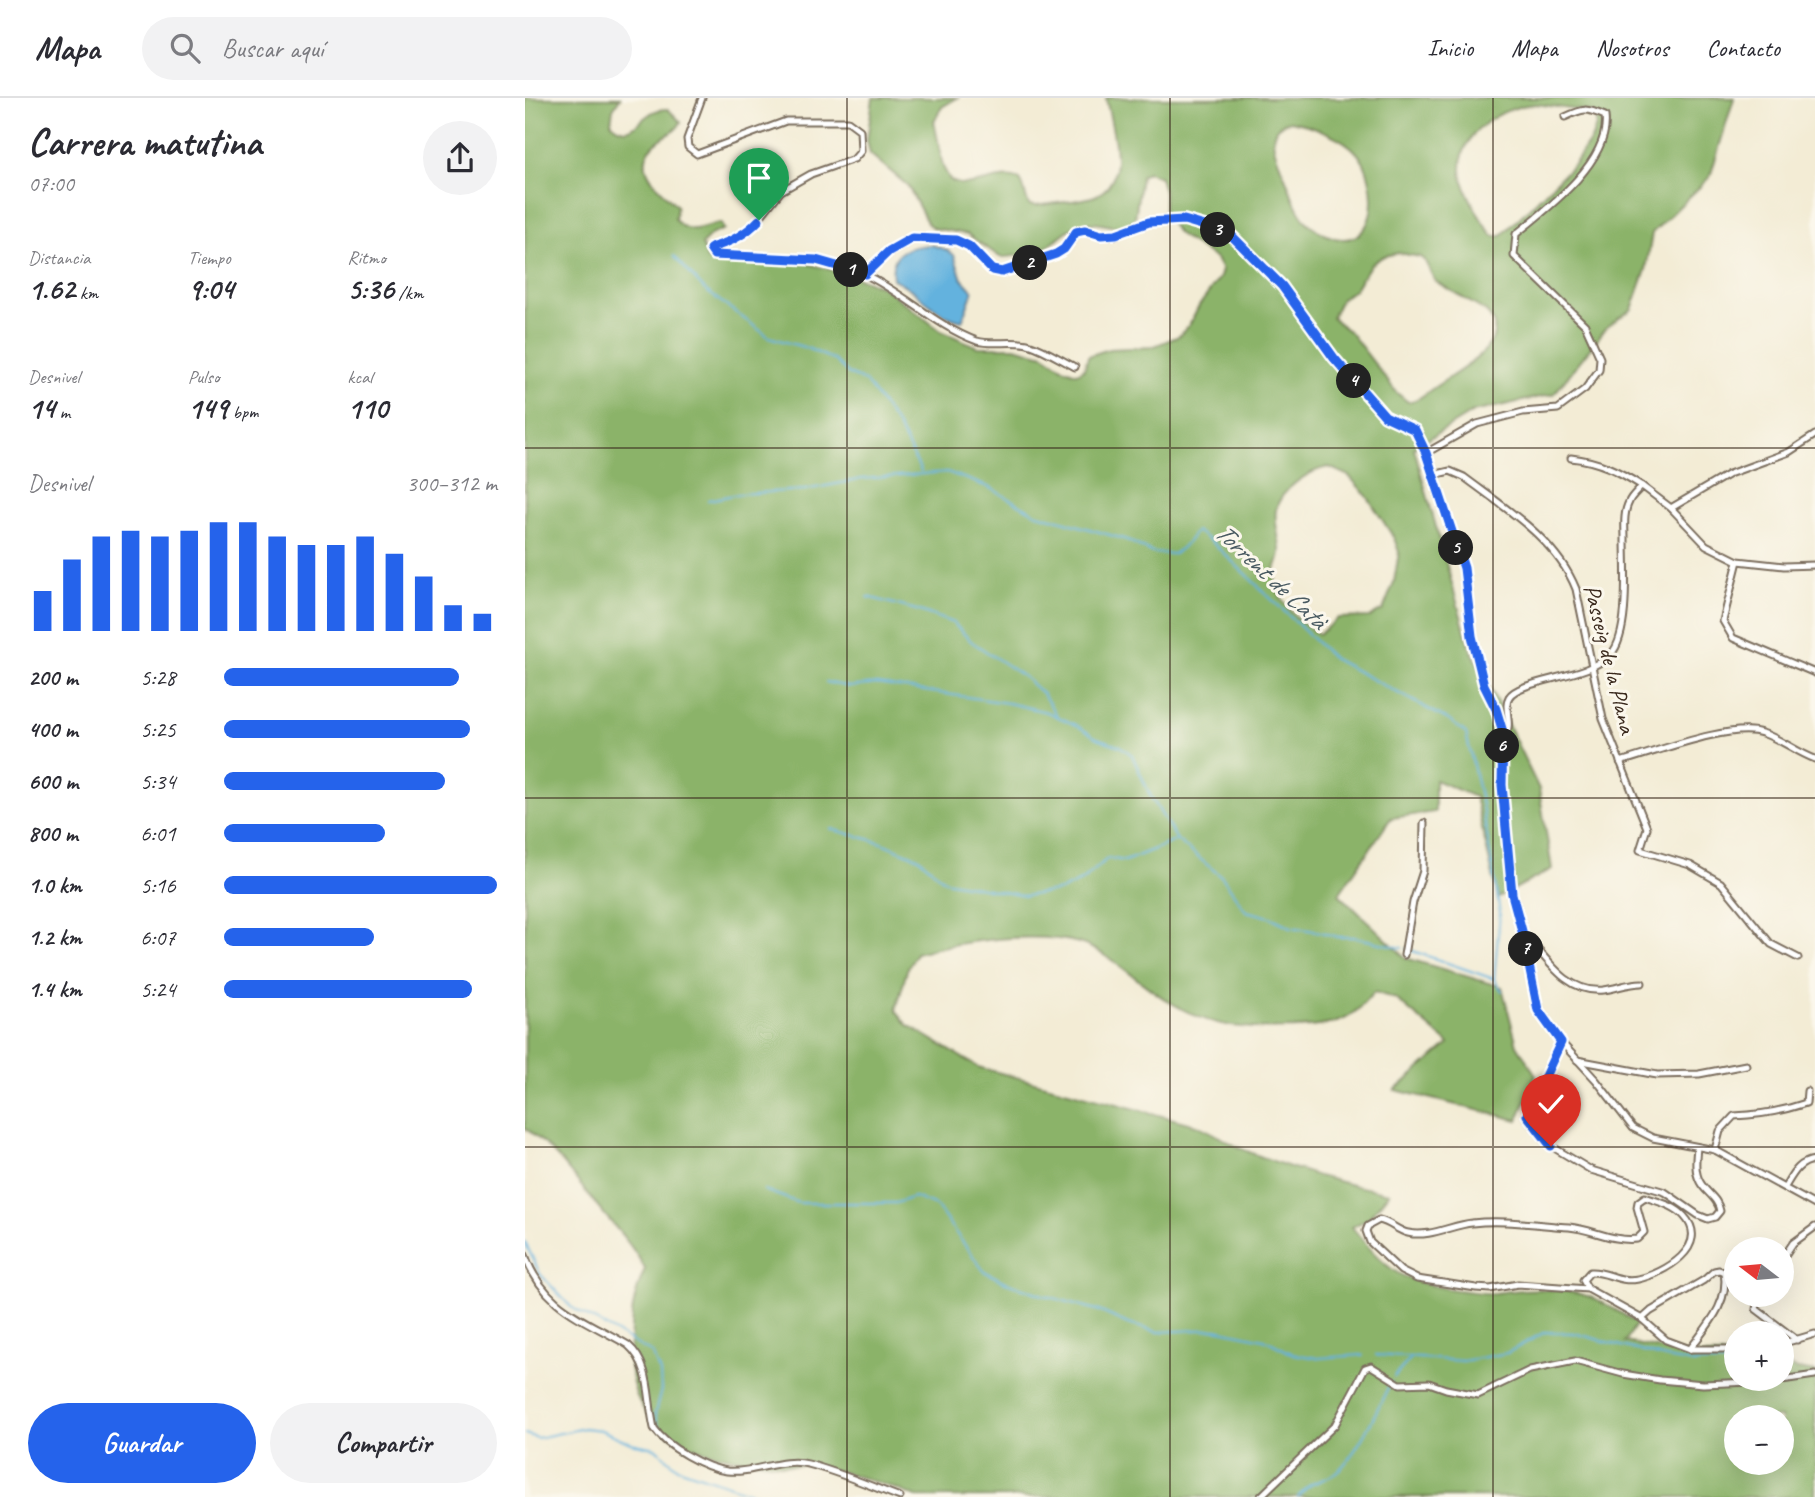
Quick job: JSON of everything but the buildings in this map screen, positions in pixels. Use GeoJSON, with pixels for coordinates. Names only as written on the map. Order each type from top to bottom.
{"type":"FeatureCollection","features":[{"type":"Feature","properties":{"kind":"street"},"geometry":{"type":"LineString","coordinates":[[702,98],[687,139],[688,147],[697,154],[786,121],[848,121],[860,130],[861,151],[854,159],[811,174],[781,191],[749,231],[710,249],[714,255],[816,260],[865,274],[890,286],[926,313],[960,333],[981,342],[1009,341],[1031,344],[1075,367]]}},
{"type":"Feature","properties":{"kind":"street"},"geometry":{"type":"LineString","coordinates":[[1426,453],[1477,424],[1523,412],[1558,410],[1585,389],[1599,370],[1600,358],[1585,325],[1514,256],[1516,234],[1548,209],[1577,180],[1591,163],[1607,128],[1605,116],[1589,109],[1581,109],[1565,117]]}},
{"type":"Feature","properties":{"kind":"street"},"geometry":{"type":"LineString","coordinates":[[865,274],[889,251],[912,238],[956,240],[969,246],[992,270],[1002,272],[1056,254],[1064,249],[1076,232],[1085,230],[1101,235],[1116,234],[1149,222],[1184,220],[1229,233],[1282,286],[1334,358],[1385,416],[1415,430],[1426,453],[1464,568],[1472,636],[1484,685],[1496,709],[1503,732],[1502,785],[1512,894],[1538,1010],[1561,1042],[1633,1128],[1653,1139],[1714,1150],[1815,1205]]}},
{"type":"Feature","properties":{"kind":"street"},"geometry":{"type":"LineString","coordinates":[[1671,508],[1729,474],[1789,452],[1815,435]]}},
{"type":"Feature","properties":{"kind":"street"},"geometry":{"type":"LineString","coordinates":[[1571,458],[1614,468],[1671,508],[1706,545],[1738,561],[1784,566],[1815,565]]}},
{"type":"Feature","properties":{"kind":"street","name":"Passeig de la Plana"},"geometry":{"type":"LineString","coordinates":[[1433,475],[1450,471],[1464,477],[1547,544],[1571,577],[1576,589],[1603,719],[1647,828],[1640,850],[1690,865],[1721,883],[1771,944],[1798,958]]}},
{"type":"Feature","properties":{"kind":"street"},"geometry":{"type":"LineString","coordinates":[[1503,732],[1509,720],[1509,697],[1514,693],[1535,684],[1592,668],[1611,654],[1620,639],[1625,594],[1625,519],[1629,502],[1642,486]]}},
{"type":"Feature","properties":{"kind":"street"},"geometry":{"type":"LineString","coordinates":[[1738,561],[1723,621],[1733,638],[1815,673]]}},
{"type":"Feature","properties":{"kind":"street"},"geometry":{"type":"LineString","coordinates":[[1621,762],[1702,738],[1747,730],[1761,732],[1815,760]]}},
{"type":"Feature","properties":{"kind":"street"},"geometry":{"type":"LineString","coordinates":[[1404,955],[1413,902],[1423,871],[1424,823]]}},
{"type":"Feature","properties":{"kind":"street"},"geometry":{"type":"LineString","coordinates":[[1524,939],[1531,941],[1562,978],[1585,989],[1609,989],[1629,983],[1641,983]]}},
{"type":"Feature","properties":{"kind":"street"},"geometry":{"type":"LineString","coordinates":[[1561,1042],[1527,1115],[1551,1146],[1591,1170],[1665,1192],[1708,1219],[1715,1217],[1720,1211],[1719,1203],[1699,1182],[1697,1147]]}},
{"type":"Feature","properties":{"kind":"street"},"geometry":{"type":"LineString","coordinates":[[1577,1059],[1657,1075],[1699,1074],[1747,1065]]}},
{"type":"Feature","properties":{"kind":"street"},"geometry":{"type":"LineString","coordinates":[[1714,1150],[1720,1131],[1734,1116],[1775,1112],[1799,1105],[1806,1102],[1807,1091]]}},
{"type":"Feature","properties":{"kind":"street"},"geometry":{"type":"LineString","coordinates":[[1785,1187],[1797,1167],[1806,1161],[1815,1160]]}},
{"type":"Feature","properties":{"kind":"street"},"geometry":{"type":"LineString","coordinates":[[1588,1289],[1583,1280],[1590,1272],[1597,1271],[1614,1279],[1625,1280],[1668,1270],[1682,1257],[1691,1240],[1691,1231],[1684,1216],[1661,1202],[1645,1197],[1638,1202],[1637,1207],[1644,1231],[1637,1240],[1620,1240],[1579,1228],[1507,1223],[1472,1222],[1420,1234],[1408,1233],[1379,1220],[1368,1226],[1366,1231],[1370,1242],[1401,1271],[1417,1279],[1490,1289],[1518,1284],[1588,1289],[1642,1319],[1666,1340],[1691,1349],[1724,1349]]}},
{"type":"Feature","properties":{"kind":"street"},"geometry":{"type":"LineString","coordinates":[[1794,1242],[1815,1227]]}},
{"type":"Feature","properties":{"kind":"street"},"geometry":{"type":"LineString","coordinates":[[525,1255],[540,1286],[559,1306],[638,1353],[645,1368],[654,1428],[688,1457],[727,1471],[806,1463],[900,1497]]}},
{"type":"Feature","properties":{"kind":"street"},"geometry":{"type":"LineString","coordinates":[[1642,1319],[1714,1271],[1724,1272],[1720,1304],[1714,1318],[1691,1349]]}},
{"type":"Feature","properties":{"kind":"street"},"geometry":{"type":"LineString","coordinates":[[1756,1307],[1766,1318],[1797,1340]]}},
{"type":"Feature","properties":{"kind":"street"},"geometry":{"type":"LineString","coordinates":[[1794,1341],[1815,1334]]}},
{"type":"Feature","properties":{"kind":"street"},"geometry":{"type":"LineString","coordinates":[[1260,1497],[1335,1425],[1365,1368],[1371,1366],[1399,1384],[1429,1383],[1478,1395],[1530,1370],[1575,1361],[1623,1374],[1703,1384],[1775,1381],[1815,1375]]}},
{"type":"Feature","properties":{"kind":"green space"},"geometry":{"type":"Polygon","coordinates":[[[525,98],[620,98],[613,109],[611,122],[626,130],[658,110],[668,109],[681,122],[675,130],[651,148],[646,157],[646,166],[655,183],[677,206],[675,219],[680,224],[685,228],[696,229],[720,223],[724,229],[712,234],[702,244],[707,259],[805,263],[847,274],[883,287],[941,331],[978,347],[1015,347],[1044,355],[1065,369],[1077,373],[1084,369],[1088,356],[1109,349],[1152,347],[1179,336],[1190,324],[1220,277],[1222,270],[1216,259],[1177,233],[1164,213],[1164,192],[1160,177],[1148,172],[1141,176],[1135,218],[1125,226],[1083,224],[1072,228],[1043,248],[1025,254],[1000,257],[967,234],[933,228],[928,224],[908,186],[870,154],[867,140],[873,98],[957,98],[942,107],[934,121],[943,167],[950,180],[975,184],[1001,178],[1019,179],[1029,205],[1037,206],[1092,197],[1107,187],[1116,165],[1116,151],[1106,98],[1734,98],[1710,177],[1652,233],[1646,270],[1632,309],[1607,327],[1554,394],[1473,412],[1414,448],[1469,645],[1539,789],[1552,869],[1498,898],[1475,797],[1435,780],[1435,812],[1391,818],[1339,894],[1406,958],[1502,987],[1517,1045],[1536,1075],[1518,1120],[1395,1090],[1449,1044],[1396,999],[1374,992],[1351,1015],[1331,1024],[1282,1028],[1233,1026],[1207,1020],[1180,1008],[1090,947],[1061,939],[1019,938],[975,941],[916,953],[907,970],[896,1010],[908,1025],[978,1067],[1196,1125],[1242,1149],[1283,1165],[1335,1181],[1389,1193],[1368,1219],[1352,1227],[1385,1264],[1408,1278],[1438,1287],[1480,1293],[1543,1289],[1590,1297],[1637,1323],[1625,1342],[1692,1355],[1724,1355],[1724,1391],[1794,1391],[1794,1368],[1815,1372],[1815,1497],[917,1497],[867,1479],[811,1465],[760,1462],[705,1451],[680,1441],[659,1427],[643,1408],[633,1384],[630,1352],[634,1300],[645,1269],[628,1243],[545,1145],[525,1128],[525,98]],[[1536,104],[1510,110],[1486,123],[1468,143],[1463,155],[1461,169],[1464,185],[1478,214],[1493,236],[1501,236],[1575,163],[1592,138],[1596,117],[1591,112],[1536,104]],[[1290,121],[1276,130],[1273,144],[1299,211],[1317,230],[1335,238],[1350,238],[1361,232],[1368,222],[1372,193],[1369,177],[1357,153],[1335,137],[1316,128],[1290,121]],[[1399,253],[1384,256],[1371,264],[1354,290],[1341,299],[1332,318],[1350,332],[1397,393],[1408,402],[1420,398],[1474,361],[1491,342],[1494,332],[1493,322],[1485,311],[1435,281],[1425,261],[1420,257],[1399,253]],[[1329,467],[1297,482],[1279,502],[1276,520],[1280,551],[1275,570],[1277,589],[1282,599],[1303,623],[1319,634],[1338,618],[1370,617],[1383,610],[1394,582],[1399,552],[1394,538],[1367,496],[1349,476],[1329,467]]]}},
{"type":"Feature","properties":{"kind":"water"},"geometry":{"type":"Polygon","coordinates":[[[932,245],[954,255],[962,279],[973,291],[962,321],[943,314],[893,279],[894,262],[902,252],[932,245]]]}},
{"type":"Feature","properties":{"kind":"waterway"},"geometry":{"type":"LineString","coordinates":[[674,256],[705,290],[769,337],[807,348],[834,360],[849,374],[866,382],[897,425],[921,471]]}},
{"type":"Feature","properties":{"kind":"waterway","name":"Torrent de Catà"},"geometry":{"type":"LineString","coordinates":[[708,500],[739,494],[805,490],[862,479],[947,472],[988,487],[1035,513],[1127,540],[1153,553],[1174,554],[1196,531],[1212,542],[1334,659],[1447,719],[1466,733],[1482,805],[1500,913],[1494,979],[1502,991]]}},
{"type":"Feature","properties":{"kind":"waterway"},"geometry":{"type":"LineString","coordinates":[[868,597],[953,623],[972,642],[1023,676],[1043,694],[1057,716]]}},
{"type":"Feature","properties":{"kind":"waterway"},"geometry":{"type":"LineString","coordinates":[[826,682],[849,687],[877,684],[1008,703],[1047,712],[1076,725],[1097,738],[1120,746],[1132,755],[1151,797],[1177,840],[1222,877],[1246,911],[1270,917],[1291,927],[1402,948]]}},
{"type":"Feature","properties":{"kind":"waterway"},"geometry":{"type":"LineString","coordinates":[[831,829],[879,842],[919,858],[945,881],[1025,896],[1062,890],[1083,880],[1108,858],[1125,861],[1177,840]]}},
{"type":"Feature","properties":{"kind":"waterway"},"geometry":{"type":"LineString","coordinates":[[1407,949],[1494,979]]}},
{"type":"Feature","properties":{"kind":"waterway"},"geometry":{"type":"LineString","coordinates":[[764,1190],[799,1203],[896,1203],[914,1197],[936,1206],[984,1271],[1003,1281],[1158,1332],[1216,1329],[1264,1339],[1293,1354],[1318,1358],[1363,1355]]}},
{"type":"Feature","properties":{"kind":"waterway"},"geometry":{"type":"LineString","coordinates":[[525,1242],[540,1274],[571,1307],[652,1353],[660,1372],[661,1390],[655,1413],[659,1429]]}},
{"type":"Feature","properties":{"kind":"waterway"},"geometry":{"type":"LineString","coordinates":[[1376,1355],[1463,1361],[1507,1353],[1545,1332],[1574,1333],[1693,1363],[1724,1363]]}},
{"type":"Feature","properties":{"kind":"waterway"},"geometry":{"type":"LineString","coordinates":[[1394,1377],[1411,1358]]}},
{"type":"Feature","properties":{"kind":"waterway"},"geometry":{"type":"LineString","coordinates":[[1298,1497],[1308,1487],[1333,1475],[1347,1462],[1391,1382]]}},
{"type":"Feature","properties":{"kind":"waterway"},"geometry":{"type":"LineString","coordinates":[[525,1434],[537,1438],[584,1428],[601,1430],[631,1443],[655,1448],[678,1468],[763,1497]]}},
{"type":"Feature","properties":{"kind":"route"},"geometry":{"type":"LineString","coordinates":[[759,220],[749,231],[725,244],[713,247],[711,252],[714,255],[816,260],[865,274],[889,251],[912,238],[956,240],[969,246],[992,270],[1002,272],[1056,254],[1064,249],[1076,232],[1085,230],[1101,235],[1116,234],[1149,222],[1184,220],[1229,233],[1282,286],[1334,358],[1385,416],[1415,430],[1426,453],[1464,568],[1472,636],[1484,685],[1496,709],[1503,732],[1502,785],[1512,894],[1538,1010],[1561,1042],[1527,1115],[1551,1146]]}}]}
